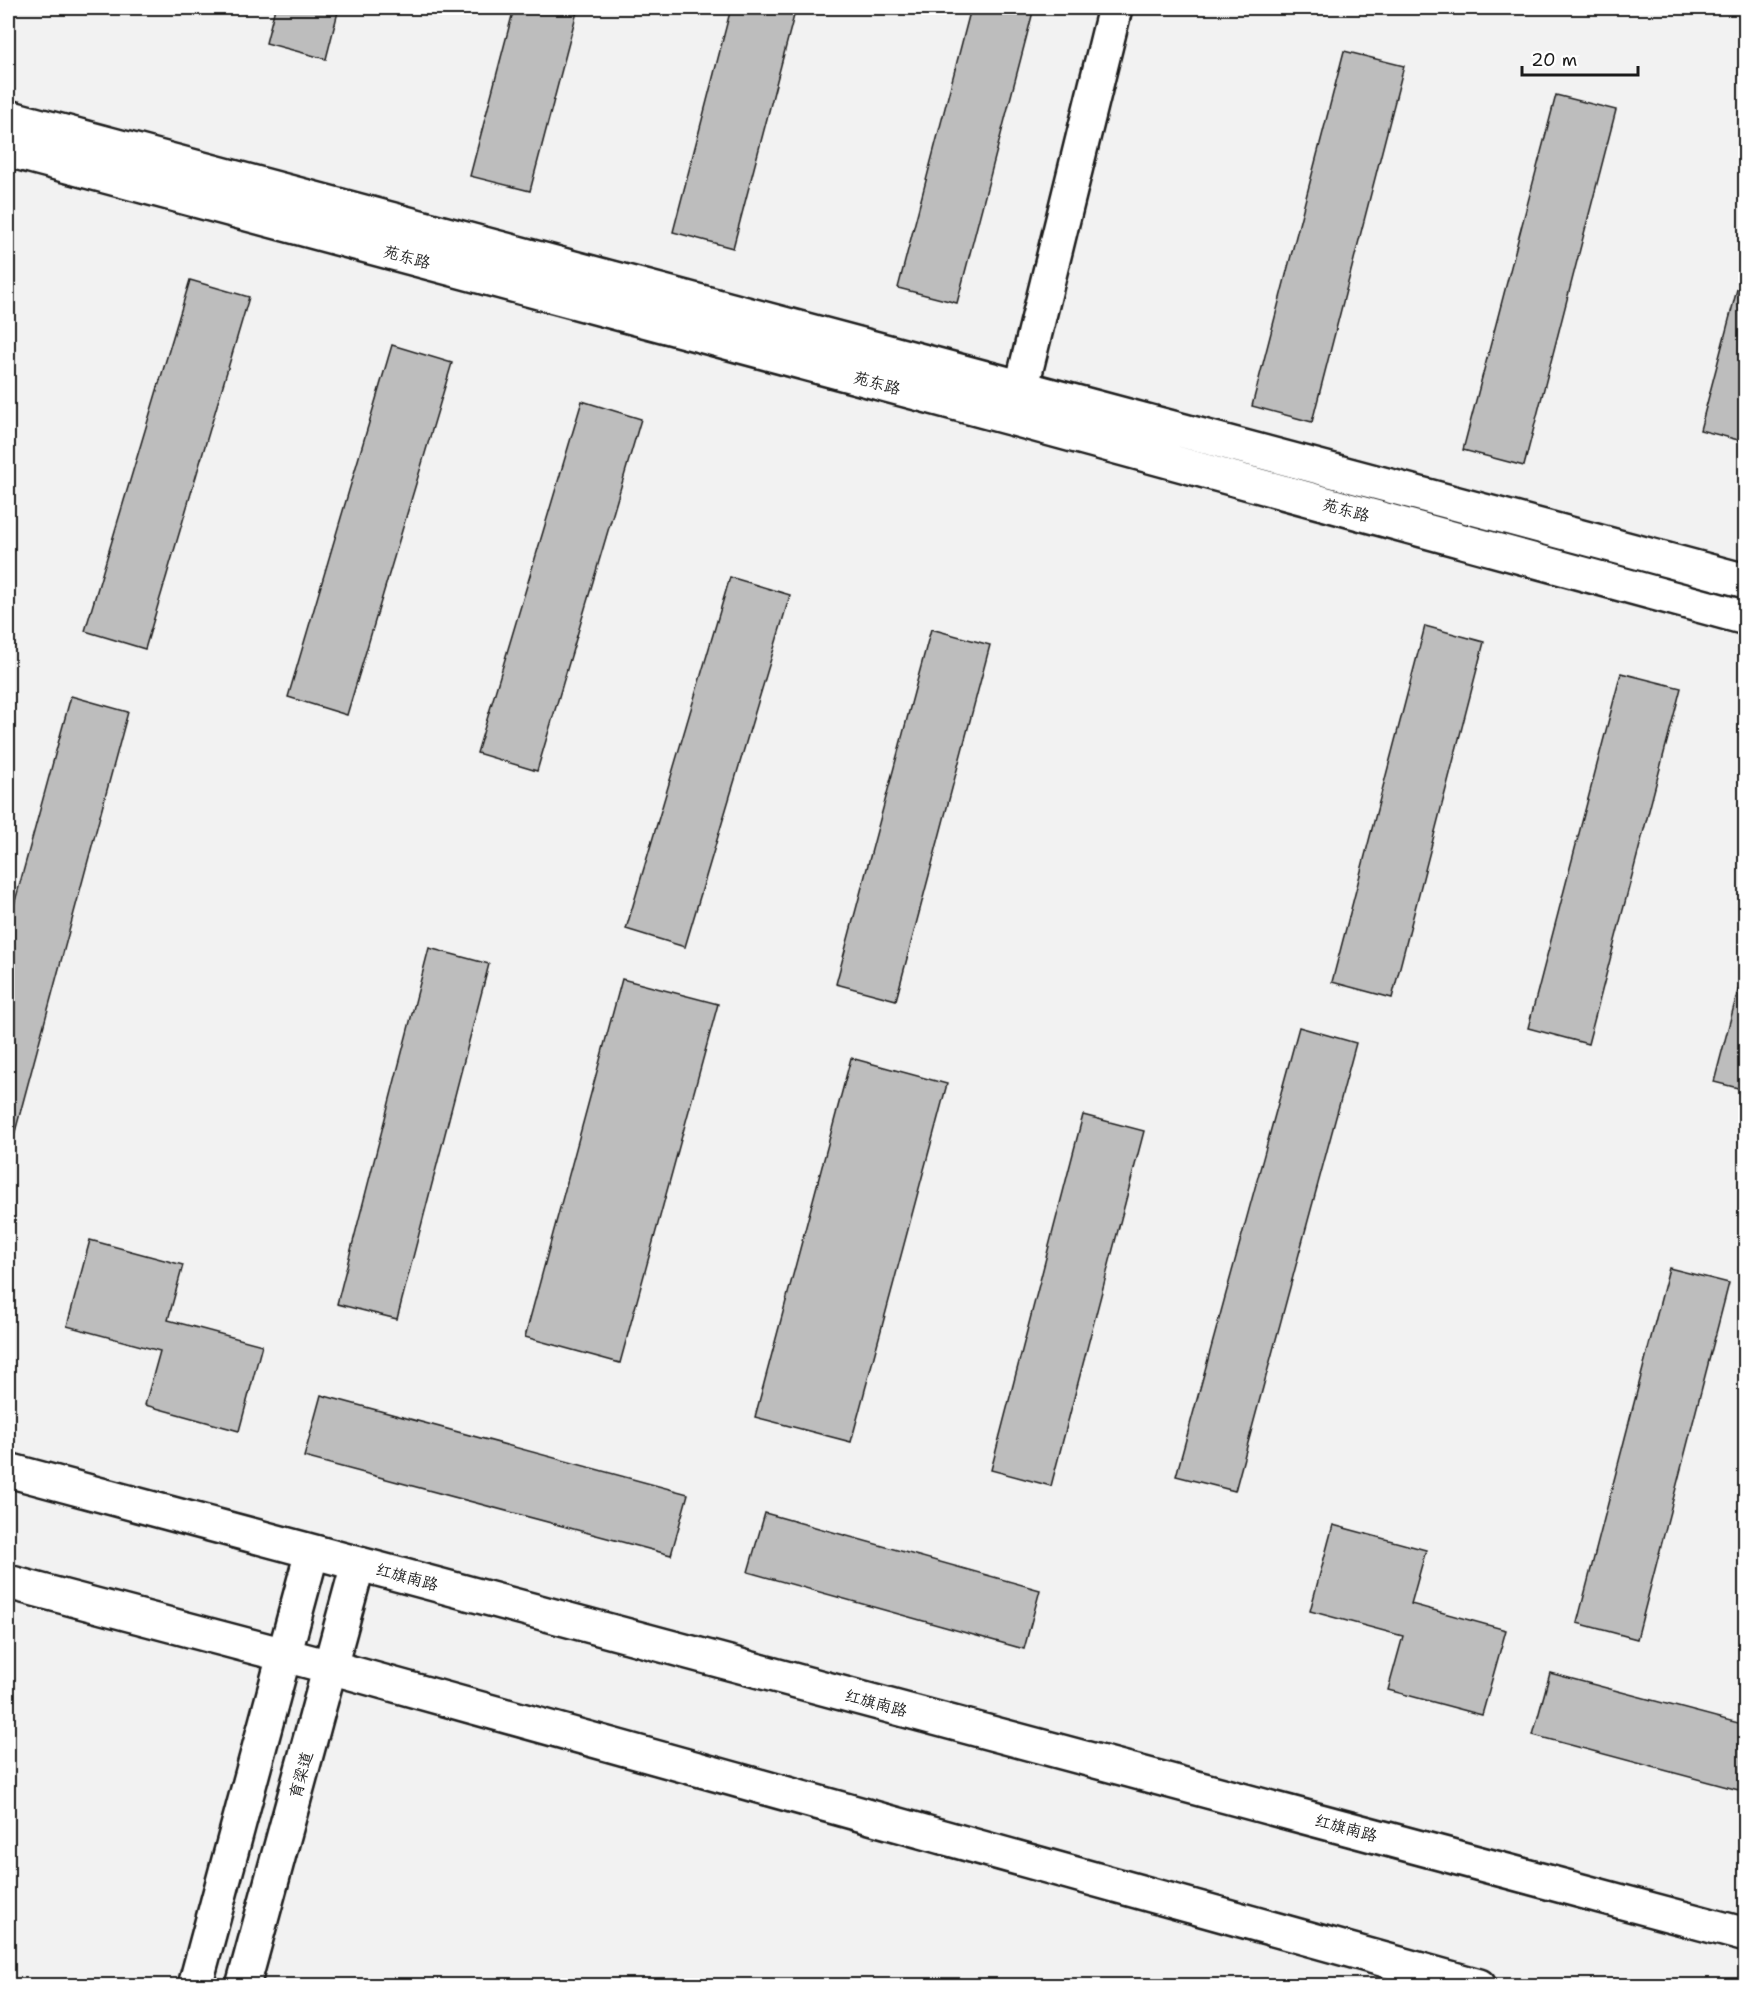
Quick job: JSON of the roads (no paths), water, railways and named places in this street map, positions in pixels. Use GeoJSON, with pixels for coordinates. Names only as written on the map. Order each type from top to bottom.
{"type":"FeatureCollection","features":[{"type":"Feature","properties":{"kind":"street"},"geometry":{"type":"LineString","coordinates":[[1014,419],[1115,8]]}},
{"type":"Feature","properties":{"kind":"street","name":"苑东路"},"geometry":{"type":"LineString","coordinates":[[8,117],[1746,581]]}},
{"type":"Feature","properties":{"kind":"street","name":"苑东路"},"geometry":{"type":"LineString","coordinates":[[8,150],[1014,419],[1746,618]]}},
{"type":"Feature","properties":{"kind":"street","name":"红旗南路"},"geometry":{"type":"LineString","coordinates":[[8,1470],[1746,1935]]}},
{"type":"Feature","properties":{"kind":"street"},"geometry":{"type":"LineString","coordinates":[[195,1986],[312,1552]]}},
{"type":"Feature","properties":{"kind":"street","name":"育梁道"},"geometry":{"type":"LineString","coordinates":[[243,1986],[358,1564]]}},
{"type":"Feature","properties":{"kind":"street"},"geometry":{"type":"LineString","coordinates":[[8,1582],[330,1667],[1479,1986]]}}]}
